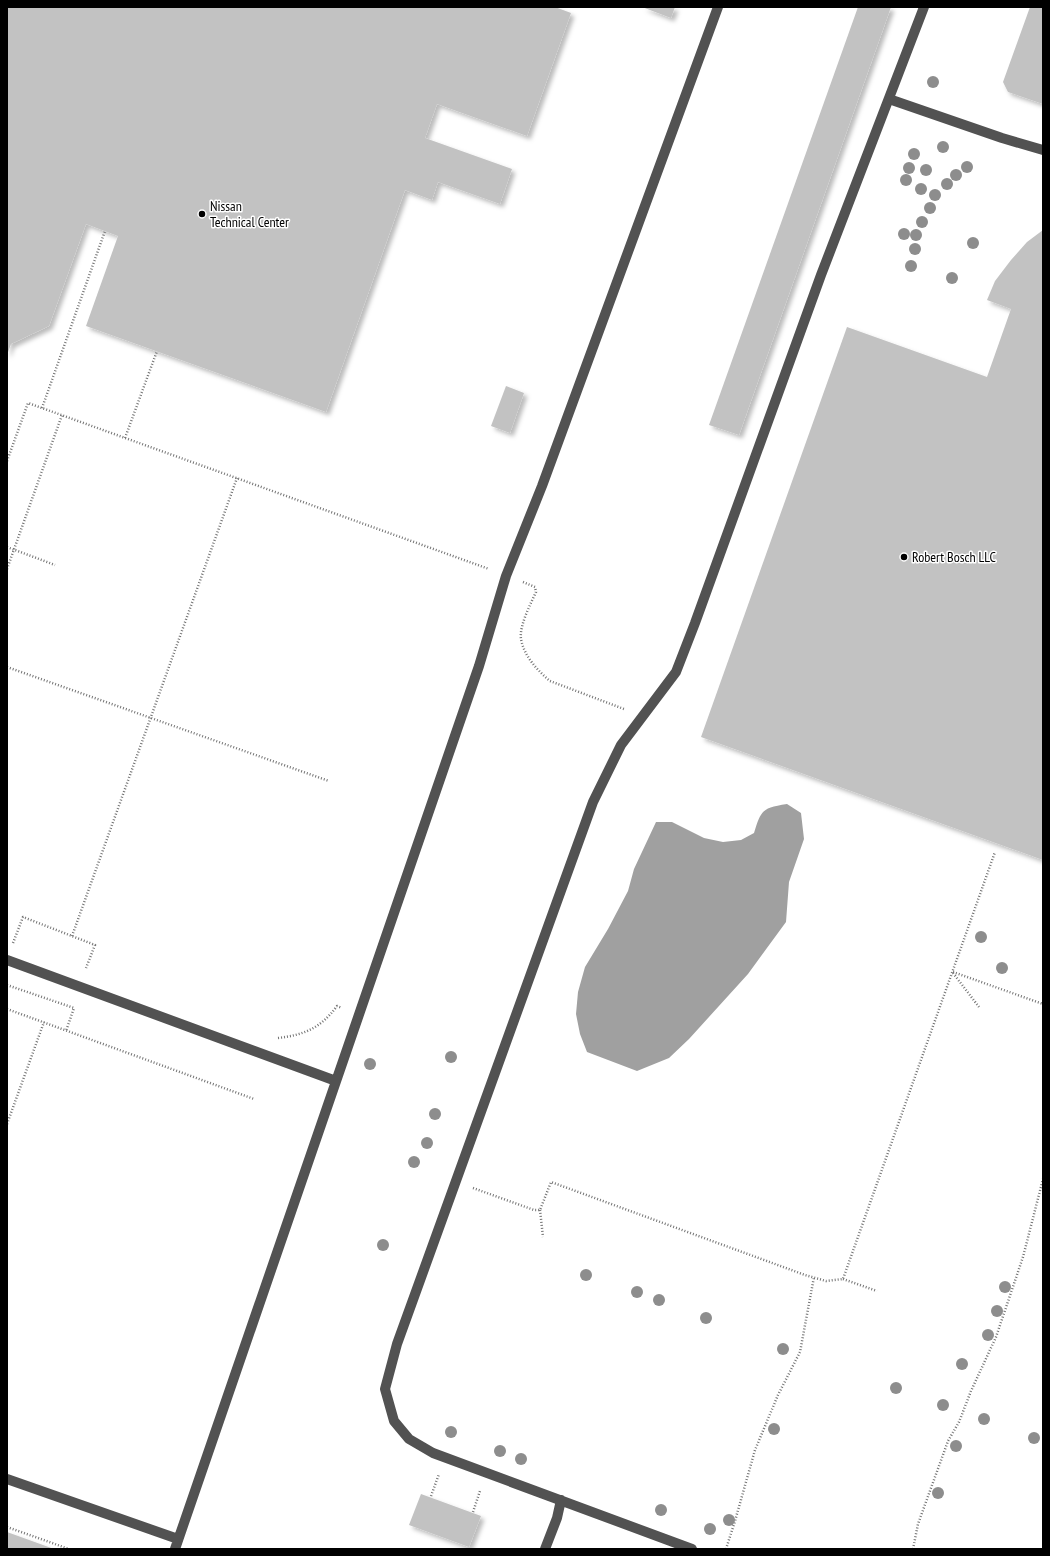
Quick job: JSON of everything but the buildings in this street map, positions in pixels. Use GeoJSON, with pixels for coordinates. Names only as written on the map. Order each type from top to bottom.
{"type":"FeatureCollection","features":[{"type":"Feature","properties":{"kind":"lane"},"geometry":{"type":"LineString","coordinates":[[7,1479],[176,1544],[479,666],[506,576],[542,486],[718,7]]}},
{"type":"Feature","properties":{"kind":"lane"},"geometry":{"type":"LineString","coordinates":[[692,1549],[433,1453],[409,1439],[394,1421],[385,1389],[397,1344],[593,802],[621,745],[676,672],[698,616],[821,275],[924,7]]}},
{"type":"Feature","properties":{"kind":"lane"},"geometry":{"type":"LineString","coordinates":[[889,99],[1002,138],[1043,150]]}},
{"type":"Feature","properties":{"kind":"lane"},"geometry":{"type":"LineString","coordinates":[[7,960],[336,1081]]}},
{"type":"Feature","properties":{"kind":"lane"},"geometry":{"type":"LineString","coordinates":[[545,1549],[557,1518],[561,1500]]}},
{"type":"Feature","properties":{"kind":"path"},"geometry":{"type":"LineString","coordinates":[[42,408],[105,231]]}},
{"type":"Feature","properties":{"kind":"path"},"geometry":{"type":"LineString","coordinates":[[125,438],[157,351]]}},
{"type":"Feature","properties":{"kind":"path"},"geometry":{"type":"LineString","coordinates":[[7,461],[28,403],[530,584],[535,587],[536,592],[524,622],[521,638],[530,661],[540,673],[550,681],[621,706],[640,719]]}},
{"type":"Feature","properties":{"kind":"path"},"geometry":{"type":"LineString","coordinates":[[7,569],[62,415]]}},
{"type":"Feature","properties":{"kind":"path"},"geometry":{"type":"LineString","coordinates":[[72,936],[237,478]]}},
{"type":"Feature","properties":{"kind":"path"},"geometry":{"type":"LineString","coordinates":[[7,547],[55,565]]}},
{"type":"Feature","properties":{"kind":"path"},"geometry":{"type":"LineString","coordinates":[[7,667],[329,781]]}},
{"type":"Feature","properties":{"kind":"path"},"geometry":{"type":"LineString","coordinates":[[843,1279],[996,852]]}},
{"type":"Feature","properties":{"kind":"path"},"geometry":{"type":"LineString","coordinates":[[12,946],[22,917],[94,945],[85,972]]}},
{"type":"Feature","properties":{"kind":"path"},"geometry":{"type":"LineString","coordinates":[[953,972],[1043,1004]]}},
{"type":"Feature","properties":{"kind":"path"},"geometry":{"type":"LineString","coordinates":[[953,972],[980,1007]]}},
{"type":"Feature","properties":{"kind":"path"},"geometry":{"type":"LineString","coordinates":[[7,985],[74,1008],[66,1030]]}},
{"type":"Feature","properties":{"kind":"path"},"geometry":{"type":"LineString","coordinates":[[271,1037],[293,1036],[312,1030],[328,1018],[337,1006],[360,1014]]}},
{"type":"Feature","properties":{"kind":"path"},"geometry":{"type":"LineString","coordinates":[[7,1009],[254,1099]]}},
{"type":"Feature","properties":{"kind":"path"},"geometry":{"type":"LineString","coordinates":[[7,1124],[44,1022]]}},
{"type":"Feature","properties":{"kind":"path"},"geometry":{"type":"LineString","coordinates":[[913,1549],[918,1524],[948,1441],[959,1422],[971,1391],[1002,1322],[1023,1257],[1043,1179]]}},
{"type":"Feature","properties":{"kind":"path"},"geometry":{"type":"LineString","coordinates":[[456,1182],[534,1210],[540,1210]]}},
{"type":"Feature","properties":{"kind":"path"},"geometry":{"type":"LineString","coordinates":[[543,1237],[540,1210],[551,1182],[814,1277],[826,1281],[843,1279],[877,1291]]}},
{"type":"Feature","properties":{"kind":"path"},"geometry":{"type":"LineString","coordinates":[[726,1549],[755,1450],[778,1394],[800,1352],[814,1277]]}},
{"type":"Feature","properties":{"kind":"path"},"geometry":{"type":"LineString","coordinates":[[7,1527],[69,1549]]}},
{"type":"Feature","properties":{"kind":"shaded area"},"geometry":{"type":"Polygon","coordinates":[[[787,804],[801,813],[804,839],[789,882],[786,922],[748,974],[689,1039],[669,1058],[637,1071],[587,1052],[580,1034],[576,1014],[578,992],[585,967],[608,929],[628,891],[634,869],[656,822],[672,822],[704,838],[723,842],[741,840],[754,833],[759,819],[764,811],[772,807],[787,804]]]}},
{"type":"Feature","properties":{"kind":"place","name":"Nissan Technical Center"},"geometry":{"type":"Point","coordinates":[202,214]}},
{"type":"Feature","properties":{"kind":"place","name":"Robert Bosch LLC"},"geometry":{"type":"Point","coordinates":[904,557]}}]}
